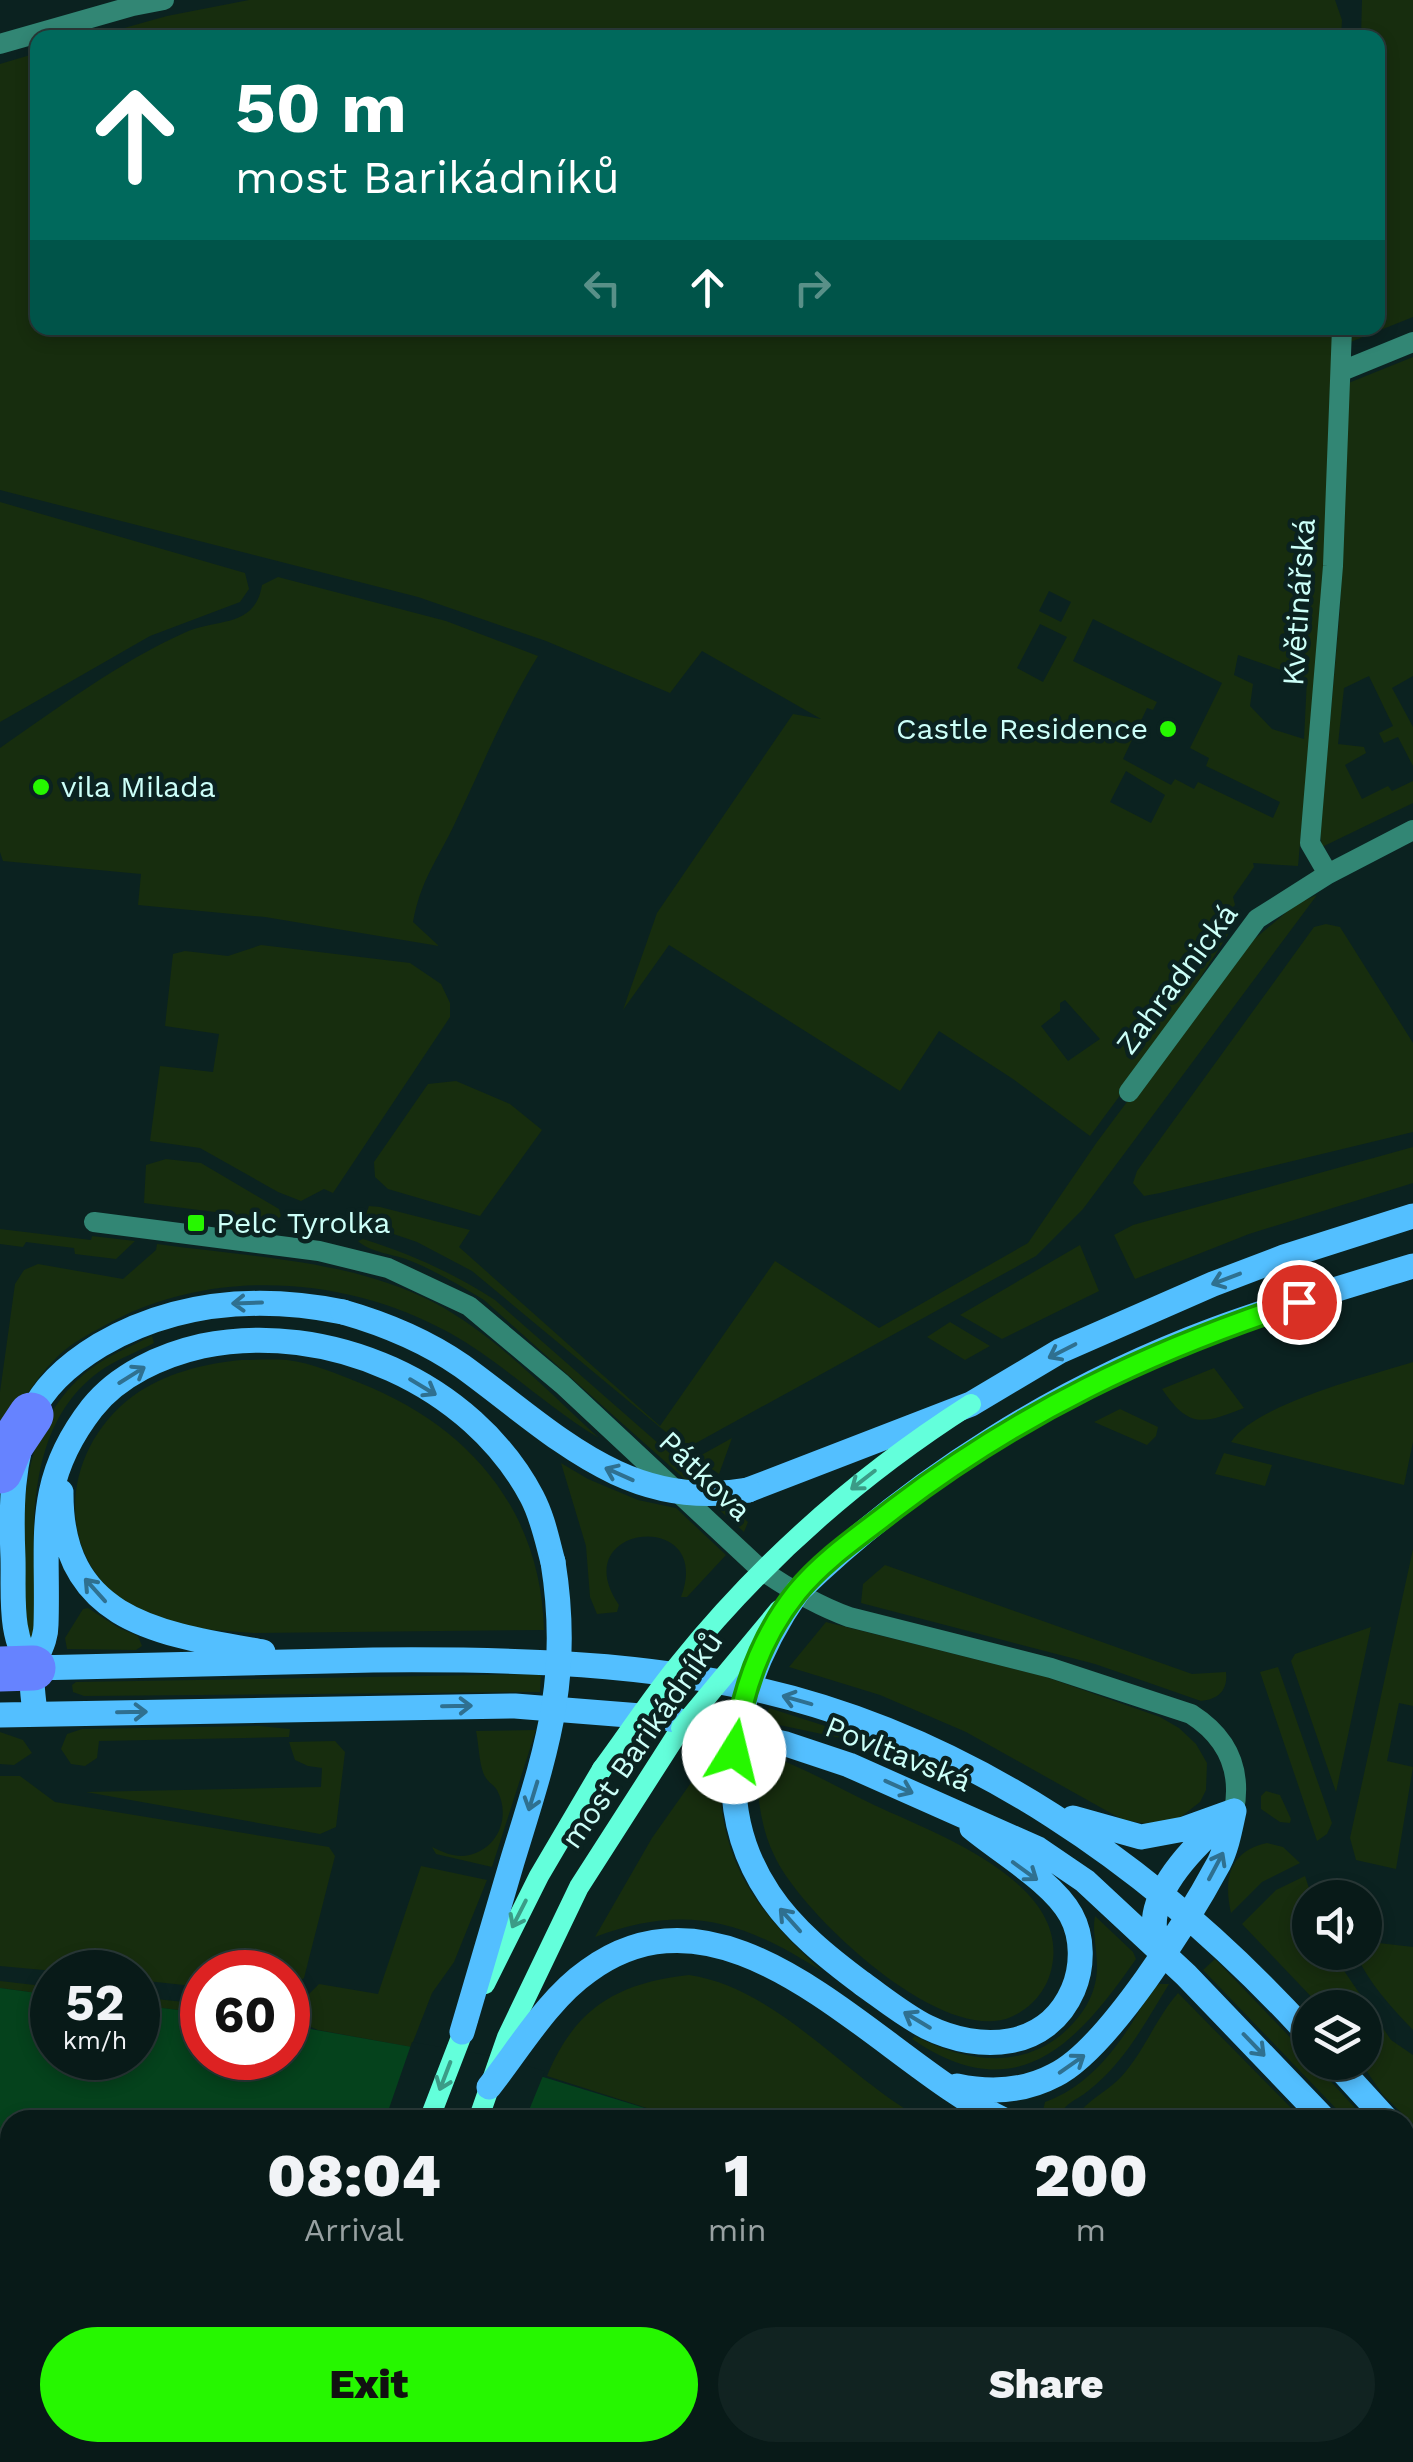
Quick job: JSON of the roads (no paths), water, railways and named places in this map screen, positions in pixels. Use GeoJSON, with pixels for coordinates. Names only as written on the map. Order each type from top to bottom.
{"type":"FeatureCollection","features":[{"type":"Feature","properties":{"kind":"highway"},"geometry":{"type":"LineString","coordinates":[[0,1472],[11,1445],[31,1415]]}},
{"type":"Feature","properties":{"kind":"main road","name":"most Barikádníků"},"geometry":{"type":"LineString","coordinates":[[433,2110],[462,2032],[520,1911],[602,1769],[677,1666],[721,1614],[830,1508],[924,1434],[1060,1350],[1284,1257],[1413,1216]]}},
{"type":"Feature","properties":{"kind":"main road","name":"most Barikádníků"},"geometry":{"type":"LineString","coordinates":[[481,2110],[530,1985],[612,1831],[691,1716],[798,1590],[873,1525],[987,1443],[1104,1378],[1218,1328],[1413,1266]]}},
{"type":"Feature","properties":{"kind":"main road"},"geometry":{"type":"LineString","coordinates":[[35,1714],[16,1669],[22,1654],[16,1632],[12,1525],[16,1465],[31,1415],[54,1382],[84,1355],[152,1320],[194,1308],[243,1302],[294,1304],[343,1312],[385,1325],[434,1349],[566,1447],[616,1474],[658,1488],[704,1493],[748,1490],[972,1404]]}},
{"type":"Feature","properties":{"kind":"main road"},"geometry":{"type":"LineString","coordinates":[[16,1669],[42,1650],[46,1628],[46,1513],[68,1446],[94,1405],[132,1374],[172,1354],[242,1340],[292,1341],[334,1349],[404,1376],[472,1422],[506,1458],[542,1519],[553,1562],[561,1624],[556,1698],[540,1774],[462,2032]]}},
{"type":"Feature","properties":{"kind":"main road"},"geometry":{"type":"LineString","coordinates":[[68,1446],[61,1487],[62,1529],[74,1562],[108,1604],[145,1627],[167,1634],[317,1661]]}},
{"type":"Feature","properties":{"kind":"main road"},"geometry":{"type":"LineString","coordinates":[[798,1590],[765,1644],[743,1698],[733,1768],[738,1818],[751,1862],[769,1895],[804,1936],[863,1984],[930,2029],[988,2043],[1014,2042],[1034,2034],[1053,2019],[1072,1992],[1079,1971],[1076,1925],[1049,1889],[949,1809]]}},
{"type":"Feature","properties":{"kind":"main road","name":"Povltavská"},"geometry":{"type":"LineString","coordinates":[[16,1669],[457,1660],[593,1664],[744,1686],[820,1707],[906,1738],[981,1773],[1044,1809],[1162,1894],[1292,2017]]}},
{"type":"Feature","properties":{"kind":"main road","name":"Povltavská"},"geometry":{"type":"LineString","coordinates":[[0,1715],[515,1706],[627,1713],[706,1725],[786,1744],[849,1765],[1038,1849],[1094,1888],[1315,2110]]}},
{"type":"Feature","properties":{"kind":"main road"},"geometry":{"type":"LineString","coordinates":[[1044,1809],[1141,1837],[1184,1829],[1234,1812]]}},
{"type":"Feature","properties":{"kind":"main road"},"geometry":{"type":"LineString","coordinates":[[1163,1954],[1153,1929],[1156,1904],[1198,1842],[1234,1812]]}},
{"type":"Feature","properties":{"kind":"main road"},"geometry":{"type":"LineString","coordinates":[[938,2080],[990,2090],[1030,2085],[1054,2076],[1099,2041],[1163,1954],[1220,1862],[1234,1812]]}},
{"type":"Feature","properties":{"kind":"main road"},"geometry":{"type":"LineString","coordinates":[[489,2087],[576,1980],[609,1958],[647,1944],[687,1940],[736,1950],[783,1972],[988,2110]]}},
{"type":"Feature","properties":{"kind":"main road"},"geometry":{"type":"LineString","coordinates":[[1350,2080],[1378,2110]]}},
{"type":"Feature","properties":{"kind":"street"},"geometry":{"type":"LineString","coordinates":[[49,30],[164,0]]}},
{"type":"Feature","properties":{"kind":"street"},"geometry":{"type":"LineString","coordinates":[[0,44],[30,35]]}},
{"type":"Feature","properties":{"kind":"street","name":"Květinářská"},"geometry":{"type":"LineString","coordinates":[[1328,874],[1310,843],[1332,582],[1342,335]]}},
{"type":"Feature","properties":{"kind":"street"},"geometry":{"type":"LineString","coordinates":[[1342,371],[1413,342]]}},
{"type":"Feature","properties":{"kind":"street","name":"Zahradnická"},"geometry":{"type":"LineString","coordinates":[[1129,1092],[1257,918],[1328,874],[1413,830]]}},
{"type":"Feature","properties":{"kind":"street","name":"Pátkova"},"geometry":{"type":"LineString","coordinates":[[94,1222],[320,1252],[388,1268],[469,1306],[562,1384],[760,1570],[788,1589],[849,1617],[1051,1668],[1191,1714],[1206,1724],[1227,1749],[1237,1780],[1234,1812]]}},
{"type":"Feature","properties":{"kind":"place","name":"Castle Residence"},"geometry":{"type":"Point","coordinates":[1168,729]}},
{"type":"Feature","properties":{"kind":"place","name":"vila Milada"},"geometry":{"type":"Point","coordinates":[41,787]}},
{"type":"Feature","properties":{"kind":"place","name":"Pelc Tyrolka"},"geometry":{"type":"Point","coordinates":[196,1223]}}]}
